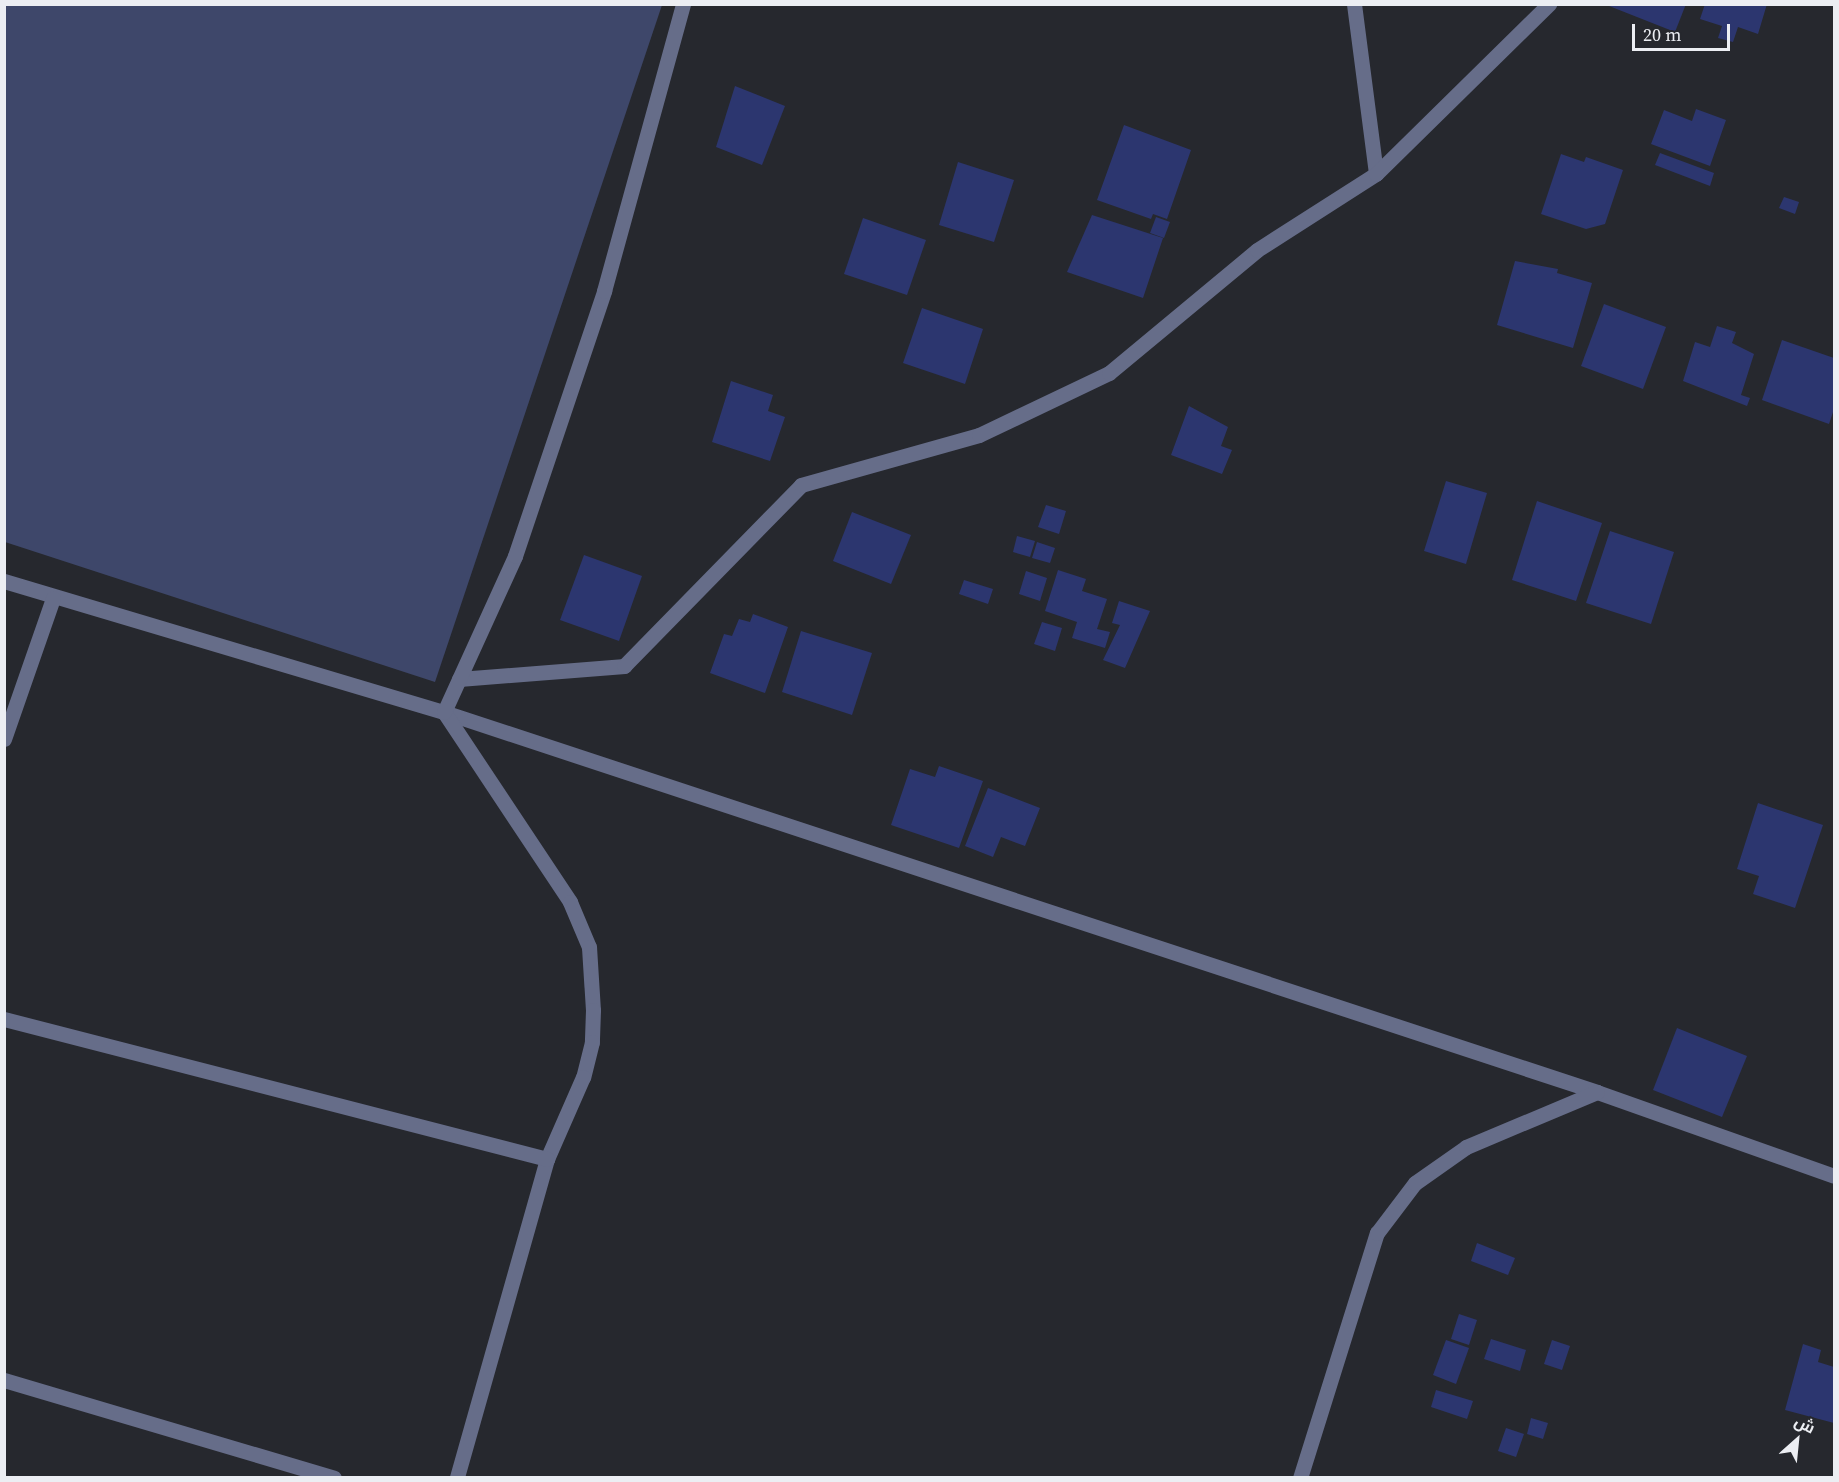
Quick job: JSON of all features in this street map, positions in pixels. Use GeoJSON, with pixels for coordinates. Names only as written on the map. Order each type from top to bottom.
{"type":"FeatureCollection","features":[{"type":"Feature","properties":{"kind":"street"},"geometry":{"type":"LineString","coordinates":[[444,712],[515,556],[604,291],[683,4]]}},
{"type":"Feature","properties":{"kind":"street"},"geometry":{"type":"LineString","coordinates":[[1354,4],[1376,174]]}},
{"type":"Feature","properties":{"kind":"street"},"geometry":{"type":"LineString","coordinates":[[459,679],[624,666],[801,485],[979,435],[1109,373],[1257,250],[1376,174],[1549,4]]}},
{"type":"Feature","properties":{"kind":"street"},"geometry":{"type":"LineString","coordinates":[[4,581],[53,598],[444,712],[1597,1092],[1834,1176]]}},
{"type":"Feature","properties":{"kind":"street"},"geometry":{"type":"LineString","coordinates":[[4,739],[53,598]]}},
{"type":"Feature","properties":{"kind":"street"},"geometry":{"type":"LineString","coordinates":[[444,712],[570,902],[589,947],[592,1042],[583,1077],[547,1159],[458,1477]]}},
{"type":"Feature","properties":{"kind":"street"},"geometry":{"type":"LineString","coordinates":[[4,1019],[547,1159]]}},
{"type":"Feature","properties":{"kind":"street"},"geometry":{"type":"LineString","coordinates":[[1300,1478],[1377,1233],[1415,1183],[1466,1147],[1597,1092]]}},
{"type":"Feature","properties":{"kind":"street"},"geometry":{"type":"LineString","coordinates":[[4,1380],[334,1478]]}},
{"type":"Feature","properties":{"kind":"shaded area"},"geometry":{"type":"Polygon","coordinates":[[[5,4],[662,5],[435,682],[5,542],[5,4]]]}},
{"type":"Feature","properties":{"kind":"building"},"geometry":{"type":"Polygon","coordinates":[[[1604,4],[1686,4],[1675,32],[1604,4]]]}},
{"type":"Feature","properties":{"kind":"building"},"geometry":{"type":"Polygon","coordinates":[[[1705,4],[1767,4],[1758,34],[1738,27],[1733,42],[1718,38],[1722,26],[1700,19],[1705,4]]]}},
{"type":"Feature","properties":{"kind":"building"},"geometry":{"type":"Polygon","coordinates":[[[735,86],[785,106],[762,165],[716,147],[735,86]]]}},
{"type":"Feature","properties":{"kind":"building"},"geometry":{"type":"Polygon","coordinates":[[[1696,109],[1726,120],[1710,166],[1651,144],[1664,110],[1692,121],[1696,109]]]}},
{"type":"Feature","properties":{"kind":"building"},"geometry":{"type":"Polygon","coordinates":[[[1124,125],[1191,150],[1167,219],[1153,214],[1151,219],[1097,200],[1124,125]]]}},
{"type":"Feature","properties":{"kind":"building"},"geometry":{"type":"Polygon","coordinates":[[[1660,153],[1714,173],[1710,186],[1655,165],[1660,153]]]}},
{"type":"Feature","properties":{"kind":"building"},"geometry":{"type":"Polygon","coordinates":[[[1561,154],[1584,162],[1586,157],[1623,170],[1605,224],[1586,229],[1541,214],[1561,154]]]}},
{"type":"Feature","properties":{"kind":"building"},"geometry":{"type":"Polygon","coordinates":[[[958,162],[1014,180],[994,242],[939,225],[958,162]]]}},
{"type":"Feature","properties":{"kind":"building"},"geometry":{"type":"Polygon","coordinates":[[[1784,197],[1799,202],[1795,214],[1779,208],[1784,197]]]}},
{"type":"Feature","properties":{"kind":"building"},"geometry":{"type":"Polygon","coordinates":[[[1092,215],[1163,238],[1143,298],[1067,272],[1092,215]]]}},
{"type":"Feature","properties":{"kind":"building"},"geometry":{"type":"Polygon","coordinates":[[[1156,217],[1170,222],[1164,238],[1150,233],[1156,217]]]}},
{"type":"Feature","properties":{"kind":"building"},"geometry":{"type":"Polygon","coordinates":[[[863,218],[926,240],[907,295],[844,274],[863,218]]]}},
{"type":"Feature","properties":{"kind":"building"},"geometry":{"type":"Polygon","coordinates":[[[1515,261],[1558,269],[1557,273],[1592,283],[1573,348],[1497,325],[1515,261]]]}},
{"type":"Feature","properties":{"kind":"building"},"geometry":{"type":"Polygon","coordinates":[[[1604,304],[1666,327],[1643,389],[1581,366],[1604,304]]]}},
{"type":"Feature","properties":{"kind":"building"},"geometry":{"type":"Polygon","coordinates":[[[922,308],[983,329],[965,384],[903,363],[922,308]]]}},
{"type":"Feature","properties":{"kind":"building"},"geometry":{"type":"Polygon","coordinates":[[[1717,326],[1736,332],[1732,343],[1754,354],[1741,395],[1750,398],[1747,406],[1683,381],[1695,342],[1710,347],[1717,326]]]}},
{"type":"Feature","properties":{"kind":"building"},"geometry":{"type":"Polygon","coordinates":[[[1782,340],[1834,358],[1834,409],[1829,424],[1762,400],[1782,340]]]}},
{"type":"Feature","properties":{"kind":"building"},"geometry":{"type":"Polygon","coordinates":[[[731,381],[773,395],[768,411],[785,417],[770,461],[712,442],[731,381]]]}},
{"type":"Feature","properties":{"kind":"building"},"geometry":{"type":"Polygon","coordinates":[[[1189,406],[1228,427],[1221,446],[1232,450],[1222,474],[1171,455],[1189,406]]]}},
{"type":"Feature","properties":{"kind":"building"},"geometry":{"type":"Polygon","coordinates":[[[1446,481],[1487,493],[1466,564],[1424,551],[1446,481]]]}},
{"type":"Feature","properties":{"kind":"building"},"geometry":{"type":"Polygon","coordinates":[[[1537,501],[1602,523],[1576,601],[1512,580],[1537,501]]]}},
{"type":"Feature","properties":{"kind":"building"},"geometry":{"type":"Polygon","coordinates":[[[1046,505],[1066,511],[1059,534],[1038,527],[1046,505]]]}},
{"type":"Feature","properties":{"kind":"building"},"geometry":{"type":"Polygon","coordinates":[[[852,512],[911,535],[891,584],[833,561],[852,512]]]}},
{"type":"Feature","properties":{"kind":"building"},"geometry":{"type":"Polygon","coordinates":[[[1610,531],[1674,552],[1651,624],[1586,603],[1610,531]]]}},
{"type":"Feature","properties":{"kind":"building"},"geometry":{"type":"Polygon","coordinates":[[[1017,536],[1035,541],[1030,557],[1013,552],[1017,536]]]}},
{"type":"Feature","properties":{"kind":"building"},"geometry":{"type":"Polygon","coordinates":[[[1037,542],[1055,548],[1050,563],[1032,558],[1037,542]]]}},
{"type":"Feature","properties":{"kind":"building"},"geometry":{"type":"Polygon","coordinates":[[[584,555],[642,576],[619,641],[560,620],[584,555]]]}},
{"type":"Feature","properties":{"kind":"building"},"geometry":{"type":"Polygon","coordinates":[[[1058,570],[1086,579],[1082,591],[1107,599],[1097,629],[1110,632],[1105,648],[1072,638],[1077,622],[1045,611],[1058,570]]]}},
{"type":"Feature","properties":{"kind":"building"},"geometry":{"type":"Polygon","coordinates":[[[1026,571],[1047,578],[1040,601],[1019,594],[1026,571]]]}},
{"type":"Feature","properties":{"kind":"building"},"geometry":{"type":"Polygon","coordinates":[[[964,580],[993,589],[988,604],[959,594],[964,580]]]}},
{"type":"Feature","properties":{"kind":"building"},"geometry":{"type":"Polygon","coordinates":[[[1119,601],[1150,611],[1125,668],[1103,660],[1120,625],[1112,623],[1119,601]]]}},
{"type":"Feature","properties":{"kind":"building"},"geometry":{"type":"Polygon","coordinates":[[[753,614],[788,627],[765,693],[710,673],[724,634],[732,636],[739,619],[750,622],[753,614]]]}},
{"type":"Feature","properties":{"kind":"building"},"geometry":{"type":"Polygon","coordinates":[[[1042,622],[1062,628],[1055,651],[1034,644],[1042,622]]]}},
{"type":"Feature","properties":{"kind":"building"},"geometry":{"type":"Polygon","coordinates":[[[801,631],[872,653],[852,715],[782,692],[801,631]]]}},
{"type":"Feature","properties":{"kind":"building"},"geometry":{"type":"Polygon","coordinates":[[[939,766],[983,781],[959,848],[891,825],[910,769],[935,777],[939,766]]]}},
{"type":"Feature","properties":{"kind":"building"},"geometry":{"type":"Polygon","coordinates":[[[988,788],[1040,808],[1025,846],[1001,837],[993,857],[965,846],[988,788]]]}},
{"type":"Feature","properties":{"kind":"building"},"geometry":{"type":"Polygon","coordinates":[[[1758,803],[1823,825],[1795,908],[1753,894],[1759,876],[1737,869],[1758,803]]]}},
{"type":"Feature","properties":{"kind":"building"},"geometry":{"type":"Polygon","coordinates":[[[1677,1028],[1747,1056],[1722,1117],[1653,1090],[1677,1028]]]}},
{"type":"Feature","properties":{"kind":"building"},"geometry":{"type":"Polygon","coordinates":[[[1477,1243],[1515,1258],[1508,1275],[1471,1261],[1477,1243]]]}},
{"type":"Feature","properties":{"kind":"building"},"geometry":{"type":"Polygon","coordinates":[[[1459,1314],[1477,1320],[1469,1345],[1451,1339],[1459,1314]]]}},
{"type":"Feature","properties":{"kind":"building"},"geometry":{"type":"Polygon","coordinates":[[[1491,1339],[1526,1350],[1520,1371],[1484,1359],[1491,1339]]]}},
{"type":"Feature","properties":{"kind":"building"},"geometry":{"type":"Polygon","coordinates":[[[1446,1340],[1469,1348],[1456,1384],[1433,1375],[1446,1340]]]}},
{"type":"Feature","properties":{"kind":"building"},"geometry":{"type":"Polygon","coordinates":[[[1552,1340],[1570,1346],[1562,1370],[1544,1364],[1552,1340]]]}},
{"type":"Feature","properties":{"kind":"building"},"geometry":{"type":"Polygon","coordinates":[[[1803,1344],[1821,1350],[1818,1362],[1834,1367],[1834,1423],[1785,1410],[1803,1344]]]}},
{"type":"Feature","properties":{"kind":"building"},"geometry":{"type":"Polygon","coordinates":[[[1436,1390],[1473,1401],[1467,1419],[1431,1407],[1436,1390]]]}},
{"type":"Feature","properties":{"kind":"building"},"geometry":{"type":"Polygon","coordinates":[[[1531,1418],[1548,1423],[1543,1439],[1527,1434],[1531,1418]]]}},
{"type":"Feature","properties":{"kind":"building"},"geometry":{"type":"Polygon","coordinates":[[[1506,1428],[1524,1434],[1516,1457],[1498,1451],[1506,1428]]]}}]}
